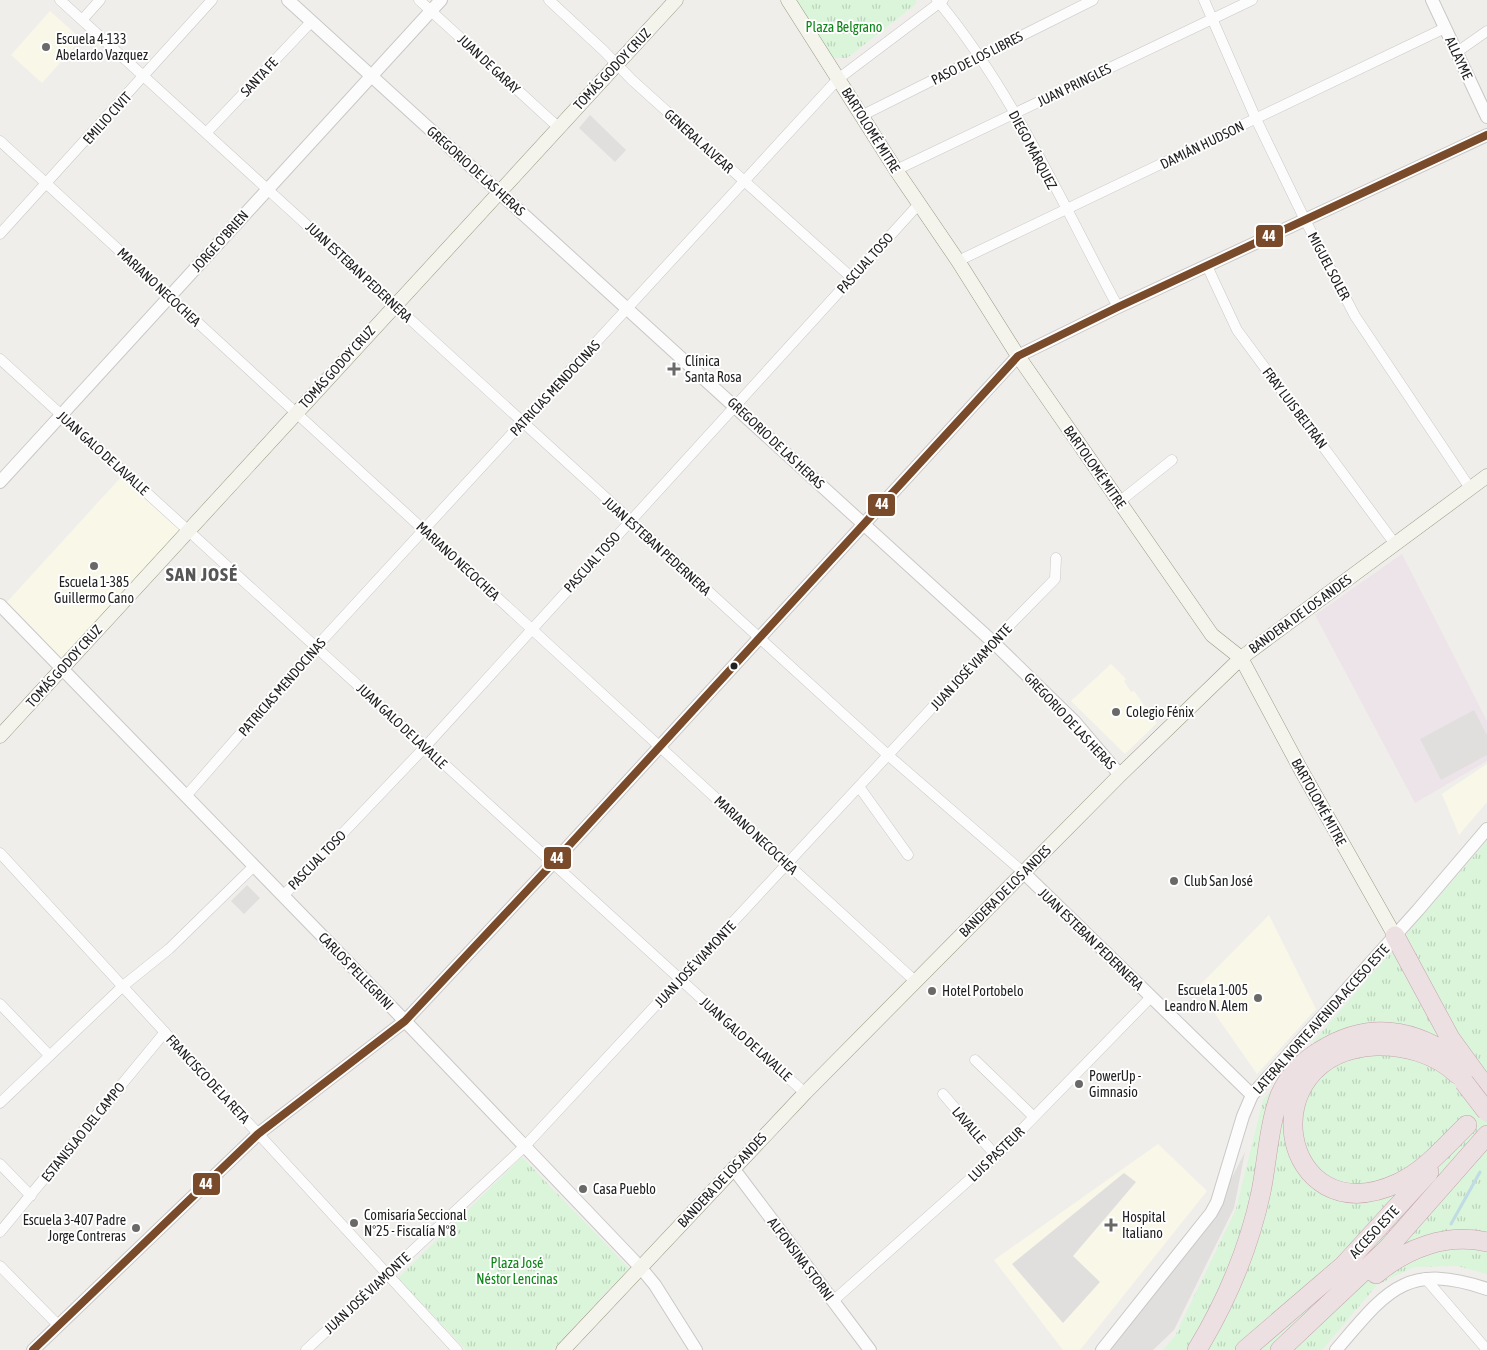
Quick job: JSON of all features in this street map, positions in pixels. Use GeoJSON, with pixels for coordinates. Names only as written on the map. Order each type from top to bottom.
{"type":"FeatureCollection","features":[{"type":"Feature","properties":{"kind":"highway"},"geometry":{"type":"LineString","coordinates":[[1395,936],[1487,1112]]}},
{"type":"Feature","properties":{"kind":"highway"},"geometry":{"type":"LineString","coordinates":[[1197,1350],[1220,1307],[1245,1250],[1261,1193],[1280,1096],[1293,1074],[1304,1062],[1340,1039],[1360,1033],[1379,1031],[1402,1033],[1428,1041],[1453,1055],[1468,1076]]}},
{"type":"Feature","properties":{"kind":"highway"},"geometry":{"type":"LineString","coordinates":[[1467,1124],[1428,1163],[1407,1178],[1389,1187],[1363,1193],[1338,1190],[1316,1179],[1300,1158],[1292,1132],[1293,1108],[1307,1082],[1323,1065],[1353,1050],[1381,1046],[1408,1049],[1468,1076],[1487,1089]]}},
{"type":"Feature","properties":{"kind":"highway","name":"ACCESO ESTE"},"geometry":{"type":"LineString","coordinates":[[1245,1350],[1344,1264],[1405,1198],[1487,1099]]}},
{"type":"Feature","properties":{"kind":"highway","name":"ACCESO ESTE"},"geometry":{"type":"LineString","coordinates":[[1280,1350],[1309,1325],[1392,1244],[1487,1135]]}},
{"type":"Feature","properties":{"kind":"highway"},"geometry":{"type":"LineString","coordinates":[[1309,1325],[1344,1301],[1390,1262],[1410,1250],[1432,1243],[1451,1240],[1487,1242]]}},
{"type":"Feature","properties":{"kind":"main road","name":"TOMÁS GODOY CRUZ"},"geometry":{"type":"LineString","coordinates":[[0,736],[676,0]]}},
{"type":"Feature","properties":{"kind":"main road","name":"BARTOLOMÉ MITRE"},"geometry":{"type":"LineString","coordinates":[[788,0],[918,205],[958,262],[1018,356],[1212,635],[1241,658],[1301,770],[1395,936]]}},
{"type":"Feature","properties":{"kind":"main road","name":"BANDERA DE LOS ANDES"},"geometry":{"type":"LineString","coordinates":[[564,1350],[805,1093],[1120,775],[1241,658],[1487,476]]}},
{"type":"Feature","properties":{"kind":"street","name":"JUAN ESTEBAN PEDERNERA"},"geometry":{"type":"LineString","coordinates":[[60,0],[207,132],[629,521],[889,756],[1024,872],[1252,1096]]}},
{"type":"Feature","properties":{"kind":"street"},"geometry":{"type":"LineString","coordinates":[[82,20],[100,0]]}},
{"type":"Feature","properties":{"kind":"street","name":"EMILIO CIVIT"},"geometry":{"type":"LineString","coordinates":[[0,234],[212,0]]}},
{"type":"Feature","properties":{"kind":"street","name":"GREGORIO DE LAS HERAS"},"geometry":{"type":"LineString","coordinates":[[288,0],[629,308],[862,524],[993,642],[1074,721],[1120,775]]}},
{"type":"Feature","properties":{"kind":"street","name":"JUAN DE GARAY"},"geometry":{"type":"LineString","coordinates":[[420,0],[558,128]]}},
{"type":"Feature","properties":{"kind":"street","name":"JORGE O'BRIEN"},"geometry":{"type":"LineString","coordinates":[[0,482],[441,0]]}},
{"type":"Feature","properties":{"kind":"street","name":"GENERAL ALVEAR"},"geometry":{"type":"LineString","coordinates":[[549,0],[743,182],[852,278]]}},
{"type":"Feature","properties":{"kind":"street","name":"PASO DE LOS LIBRES"},"geometry":{"type":"LineString","coordinates":[[861,116],[1093,0]]}},
{"type":"Feature","properties":{"kind":"street","name":"MIGUEL SOLER"},"geometry":{"type":"LineString","coordinates":[[1204,0],[1256,119],[1304,220],[1363,330],[1470,488]]}},
{"type":"Feature","properties":{"kind":"street","name":"JUAN PRINGLES"},"geometry":{"type":"LineString","coordinates":[[896,170],[1252,0]]}},
{"type":"Feature","properties":{"kind":"street","name":"ALLAYME"},"geometry":{"type":"LineString","coordinates":[[1432,0],[1487,117]]}},
{"type":"Feature","properties":{"kind":"street","name":"PATRICIAS MENDOCINAS"},"geometry":{"type":"LineString","coordinates":[[186,796],[316,647],[838,79],[940,1]]}},
{"type":"Feature","properties":{"kind":"street","name":"DIEGO MÁRQUEZ"},"geometry":{"type":"LineString","coordinates":[[940,1],[981,57],[1014,114],[1118,307]]}},
{"type":"Feature","properties":{"kind":"street","name":"SANTA FE"},"geometry":{"type":"LineString","coordinates":[[207,132],[311,22]]}},
{"type":"Feature","properties":{"kind":"street","name":"DAMIÁN HUDSON"},"geometry":{"type":"LineString","coordinates":[[958,262],[1445,28]]}},
{"type":"Feature","properties":{"kind":"street"},"geometry":{"type":"LineString","coordinates":[[1456,52],[1487,30]]}},
{"type":"Feature","properties":{"kind":"street"},"geometry":{"type":"LineString","coordinates":[[33,1350],[258,1134],[405,1021],[553,864],[862,524],[1018,356],[1118,307],[1487,135]]}},
{"type":"Feature","properties":{"kind":"street","name":"MARIANO NECOCHEA"},"geometry":{"type":"LineString","coordinates":[[0,141],[915,981]]}},
{"type":"Feature","properties":{"kind":"street","name":"PASCUAL TOSO"},"geometry":{"type":"LineString","coordinates":[[283,896],[425,747],[918,205]]}},
{"type":"Feature","properties":{"kind":"street","name":"FRAY LUIS BELTRÁN"},"geometry":{"type":"LineString","coordinates":[[1208,266],[1237,330],[1395,544]]}},
{"type":"Feature","properties":{"kind":"street","name":"JUAN GALO DE LAVALLE"},"geometry":{"type":"LineString","coordinates":[[0,359],[805,1093]]}},
{"type":"Feature","properties":{"kind":"street"},"geometry":{"type":"LineString","coordinates":[[1119,502],[1172,460]]}},
{"type":"Feature","properties":{"kind":"street","name":"JUAN JOSÉ VIAMONTE"},"geometry":{"type":"LineString","coordinates":[[306,1350],[525,1146],[860,788],[993,642],[1055,579],[1056,558]]}},
{"type":"Feature","properties":{"kind":"street","name":"CARLOS PELLEGRINI"},"geometry":{"type":"LineString","coordinates":[[0,605],[405,1021],[641,1268],[656,1285],[696,1350]]}},
{"type":"Feature","properties":{"kind":"street"},"geometry":{"type":"LineString","coordinates":[[860,788],[908,855]]}},
{"type":"Feature","properties":{"kind":"street","name":"LATERAL NORTE AVENIDA ACCESO ESTE"},"geometry":{"type":"LineString","coordinates":[[1102,1350],[1211,1213],[1217,1202],[1242,1116],[1252,1096],[1395,936],[1487,829]]}},
{"type":"Feature","properties":{"kind":"street","name":"FRANCISCO DE LA RETA"},"geometry":{"type":"LineString","coordinates":[[0,853],[457,1350]]}},
{"type":"Feature","properties":{"kind":"street"},"geometry":{"type":"LineString","coordinates":[[0,1103],[123,986],[170,949],[254,866]]}},
{"type":"Feature","properties":{"kind":"street","name":"LUIS PASTEUR"},"geometry":{"type":"LineString","coordinates":[[833,1302],[996,1156],[1151,997]]}},
{"type":"Feature","properties":{"kind":"street"},"geometry":{"type":"LineString","coordinates":[[0,1004],[49,1055]]}},
{"type":"Feature","properties":{"kind":"street","name":"ESTANISLAO DEL CAMPO"},"geometry":{"type":"LineString","coordinates":[[0,1232],[164,1032]]}},
{"type":"Feature","properties":{"kind":"street"},"geometry":{"type":"LineString","coordinates":[[975,1060],[1034,1116]]}},
{"type":"Feature","properties":{"kind":"street","name":"LAVALLE"},"geometry":{"type":"LineString","coordinates":[[942,1094],[996,1156]]}},
{"type":"Feature","properties":{"kind":"street"},"geometry":{"type":"LineString","coordinates":[[0,1164],[31,1196]]}},
{"type":"Feature","properties":{"kind":"street","name":"ALFONSINA STORNI"},"geometry":{"type":"LineString","coordinates":[[733,1168],[870,1350]]}},
{"type":"Feature","properties":{"kind":"street"},"geometry":{"type":"LineString","coordinates":[[0,1266],[58,1326]]}},
{"type":"Feature","properties":{"kind":"street"},"geometry":{"type":"LineString","coordinates":[[1425,1278],[1486,1350]]}},
{"type":"Feature","properties":{"kind":"street"},"geometry":{"type":"LineString","coordinates":[[1336,1350],[1373,1308],[1392,1290],[1406,1282],[1425,1278],[1459,1281],[1487,1288]]}},
{"type":"Feature","properties":{"kind":"shaded area","name":"Escuela 4-133 Abelardo Vazquez"},"geometry":{"type":"Polygon","coordinates":[[[50,11],[81,39],[42,83],[11,55],[50,11]]]}},
{"type":"Feature","properties":{"kind":"shaded area"},"geometry":{"type":"Polygon","coordinates":[[[590,115],[626,150],[615,162],[579,128],[590,115]]]}},
{"type":"Feature","properties":{"kind":"shaded area","name":"Escuela 1-385 Guillermo Cano"},"geometry":{"type":"Polygon","coordinates":[[[122,476],[181,531],[64,661],[7,602],[122,476]]]}},
{"type":"Feature","properties":{"kind":"shaded area"},"geometry":{"type":"Polygon","coordinates":[[[1402,554],[1487,721],[1487,761],[1415,803],[1315,615],[1402,554]]]}},
{"type":"Feature","properties":{"kind":"shaded area","name":"Colegio Fénix"},"geometry":{"type":"Polygon","coordinates":[[[1111,664],[1126,679],[1124,681],[1131,692],[1134,691],[1157,723],[1125,754],[1071,701],[1111,664]]]}},
{"type":"Feature","properties":{"kind":"shaded area"},"geometry":{"type":"Polygon","coordinates":[[[1474,710],[1487,735],[1487,755],[1441,780],[1420,739],[1474,710]]]}},
{"type":"Feature","properties":{"kind":"shaded area"},"geometry":{"type":"Polygon","coordinates":[[[1487,764],[1487,802],[1459,835],[1442,794],[1487,764]]]}},
{"type":"Feature","properties":{"kind":"shaded area"},"geometry":{"type":"Polygon","coordinates":[[[247,885],[260,898],[244,914],[231,901],[247,885]]]}},
{"type":"Feature","properties":{"kind":"shaded area","name":"Escuela 1-005 Leandro N. Alem"},"geometry":{"type":"Polygon","coordinates":[[[1269,915],[1316,1009],[1257,1074],[1197,988],[1269,915]]]}},
{"type":"Feature","properties":{"kind":"shaded area","name":"Hospital Italiano"},"geometry":{"type":"Polygon","coordinates":[[[1158,1144],[1207,1191],[1080,1350],[1063,1350],[994,1260],[1158,1144]]]}},
{"type":"Feature","properties":{"kind":"shaded area"},"geometry":{"type":"Polygon","coordinates":[[[1245,1152],[1234,1208],[1174,1330],[1153,1350],[1107,1350],[1212,1216],[1245,1152]]]}},
{"type":"Feature","properties":{"kind":"shaded area"},"geometry":{"type":"Polygon","coordinates":[[[1124,1173],[1136,1182],[1073,1256],[1100,1282],[1063,1323],[1012,1264],[1124,1173]]]}},
{"type":"Feature","properties":{"kind":"green space","name":"Plaza Belgrano"},"geometry":{"type":"Polygon","coordinates":[[[796,0],[916,0],[916,4],[847,58],[831,58],[796,0]]]}},
{"type":"Feature","properties":{"kind":"green space"},"geometry":{"type":"Polygon","coordinates":[[[1487,841],[1487,1274],[1457,1266],[1414,1267],[1377,1285],[1322,1350],[1163,1350],[1175,1336],[1236,1209],[1263,1100],[1487,841]]]}},
{"type":"Feature","properties":{"kind":"green space","name":"Plaza José Néstor Lencinas"},"geometry":{"type":"Polygon","coordinates":[[[522,1157],[629,1268],[552,1350],[466,1350],[398,1278],[522,1157]]]}},
{"type":"Feature","properties":{"kind":"waterway"},"geometry":{"type":"LineString","coordinates":[[1451,1224],[1480,1172]]}},
{"type":"Feature","properties":{"kind":"transit line","name":"44"},"geometry":{"type":"LineString","coordinates":[[33,1350],[258,1134],[405,1021],[553,863],[1018,356],[1118,307],[1487,135]]}},
{"type":"Feature","properties":{"kind":"place","name":"Escuela 4-133 Abelardo Vazquez"},"geometry":{"type":"Point","coordinates":[46,47]}},
{"type":"Feature","properties":{"kind":"place","name":"Clínica Santa Rosa"},"geometry":{"type":"Point","coordinates":[674,369]}},
{"type":"Feature","properties":{"kind":"place","name":"Escuela 1-385 Guillermo Cano"},"geometry":{"type":"Point","coordinates":[94,566]}},
{"type":"Feature","properties":{"kind":"place","name":"Colegio Fénix"},"geometry":{"type":"Point","coordinates":[1116,712]}},
{"type":"Feature","properties":{"kind":"place","name":"Club San José"},"geometry":{"type":"Point","coordinates":[1174,881]}},
{"type":"Feature","properties":{"kind":"place","name":"Hotel Portobelo"},"geometry":{"type":"Point","coordinates":[932,991]}},
{"type":"Feature","properties":{"kind":"place","name":"Escuela 1-005 Leandro N. Alem"},"geometry":{"type":"Point","coordinates":[1258,998]}},
{"type":"Feature","properties":{"kind":"place","name":"PowerUp - Gimnasio"},"geometry":{"type":"Point","coordinates":[1079,1084]}},
{"type":"Feature","properties":{"kind":"place","name":"Casa Pueblo"},"geometry":{"type":"Point","coordinates":[583,1189]}},
{"type":"Feature","properties":{"kind":"place","name":"Comisaría Seccional N°25 - Fiscalía N°8"},"geometry":{"type":"Point","coordinates":[354,1223]}},
{"type":"Feature","properties":{"kind":"place","name":"Hospital Italiano"},"geometry":{"type":"Point","coordinates":[1111,1225]}},
{"type":"Feature","properties":{"kind":"place","name":"Escuela 3-407 Padre Jorge Contreras"},"geometry":{"type":"Point","coordinates":[136,1228]}},
{"type":"Feature","properties":{"kind":"district","name":"SAN JOSÉ"},"geometry":{"type":"Point","coordinates":[202,574]}}]}
